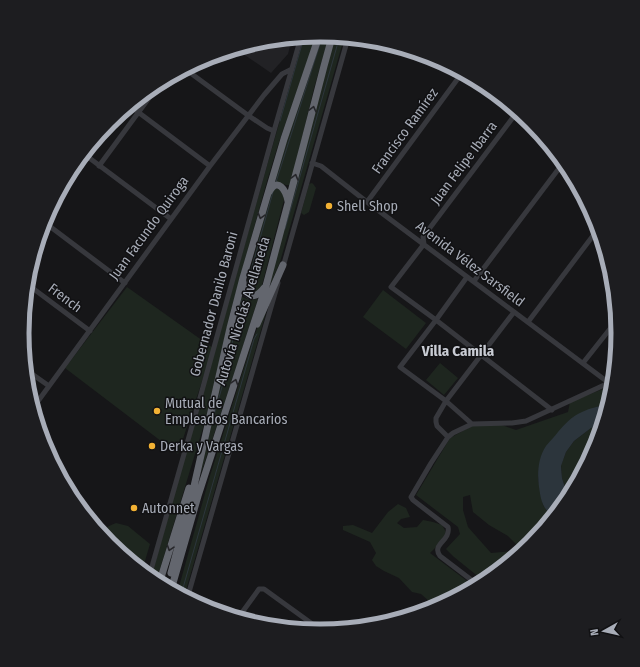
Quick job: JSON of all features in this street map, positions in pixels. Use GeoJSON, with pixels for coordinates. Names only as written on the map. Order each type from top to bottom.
{"type":"FeatureCollection","features":[{"type":"Feature","properties":{"kind":"highway","name":"Autovía Nicolás Avellaneda"},"geometry":{"type":"LineString","coordinates":[[169,582],[192,495],[230,328],[243,278],[284,138],[317,42]]}},
{"type":"Feature","properties":{"kind":"highway","name":"Autovía Nicolás Avellaneda"},"geometry":{"type":"LineString","coordinates":[[172,585],[218,432],[266,286],[331,43]]}},
{"type":"Feature","properties":{"kind":"highway"},"geometry":{"type":"LineString","coordinates":[[267,195],[271,188],[276,186],[282,187],[286,192],[288,203]]}},
{"type":"Feature","properties":{"kind":"highway"},"geometry":{"type":"LineString","coordinates":[[243,357],[283,265]]}},
{"type":"Feature","properties":{"kind":"highway"},"geometry":{"type":"LineString","coordinates":[[243,278],[244,290],[249,295],[253,296],[258,294],[266,286]]}},
{"type":"Feature","properties":{"kind":"highway"},"geometry":{"type":"LineString","coordinates":[[176,587],[218,432]]}},
{"type":"Feature","properties":{"kind":"highway"},"geometry":{"type":"LineString","coordinates":[[161,577],[203,444]]}},
{"type":"Feature","properties":{"kind":"street","name":"Gobernador Danilo Baroni"},"geometry":{"type":"LineString","coordinates":[[151,570],[299,43]]}},
{"type":"Feature","properties":{"kind":"street"},"geometry":{"type":"LineString","coordinates":[[189,593],[346,44]]}},
{"type":"Feature","properties":{"kind":"street","name":"Juan Facundo Quiroga"},"geometry":{"type":"LineString","coordinates":[[37,402],[210,166],[264,95],[282,74],[292,70]]}},
{"type":"Feature","properties":{"kind":"street"},"geometry":{"type":"LineString","coordinates":[[191,73],[249,116],[274,131]]}},
{"type":"Feature","properties":{"kind":"street","name":"Francisco Ramírez"},"geometry":{"type":"LineString","coordinates":[[367,202],[459,78]]}},
{"type":"Feature","properties":{"kind":"street"},"geometry":{"type":"LineString","coordinates":[[99,166],[147,100]]}},
{"type":"Feature","properties":{"kind":"street"},"geometry":{"type":"LineString","coordinates":[[135,110],[210,166]]}},
{"type":"Feature","properties":{"kind":"street","name":"Juan Felipe Ibarra"},"geometry":{"type":"LineString","coordinates":[[436,320],[391,287],[424,244],[423,237],[514,117]]}},
{"type":"Feature","properties":{"kind":"street"},"geometry":{"type":"LineString","coordinates":[[88,157],[171,219]]}},
{"type":"Feature","properties":{"kind":"street","name":"Avenida Vélez Sarsfield"},"geometry":{"type":"LineString","coordinates":[[312,163],[321,166],[514,312],[607,379]]}},
{"type":"Feature","properties":{"kind":"street"},"geometry":{"type":"LineString","coordinates":[[474,281],[559,168]]}},
{"type":"Feature","properties":{"kind":"street"},"geometry":{"type":"LineString","coordinates":[[49,226],[125,282]]}},
{"type":"Feature","properties":{"kind":"street"},"geometry":{"type":"LineString","coordinates":[[528,322],[594,234]]}},
{"type":"Feature","properties":{"kind":"street"},"geometry":{"type":"LineString","coordinates":[[468,277],[400,367],[446,401],[472,424]]}},
{"type":"Feature","properties":{"kind":"street","name":"French"},"geometry":{"type":"LineString","coordinates":[[33,288],[90,331]]}},
{"type":"Feature","properties":{"kind":"street"},"geometry":{"type":"LineString","coordinates":[[448,437],[437,426],[436,418],[446,401],[514,312]]}},
{"type":"Feature","properties":{"kind":"street"},"geometry":{"type":"LineString","coordinates":[[436,320],[552,410]]}},
{"type":"Feature","properties":{"kind":"street"},"geometry":{"type":"LineString","coordinates":[[583,363],[611,328]]}},
{"type":"Feature","properties":{"kind":"street"},"geometry":{"type":"LineString","coordinates":[[31,373],[49,386]]}},
{"type":"Feature","properties":{"kind":"street"},"geometry":{"type":"LineString","coordinates":[[473,581],[440,556],[438,553],[439,546],[448,535],[448,528],[411,497],[448,437],[472,424],[512,423],[526,421],[606,384]]}},
{"type":"Feature","properties":{"kind":"street"},"geometry":{"type":"LineString","coordinates":[[241,614],[259,588],[264,589],[312,624]]}},
{"type":"Feature","properties":{"kind":"shaded area"},"geometry":{"type":"Polygon","coordinates":[[[314,42],[267,181],[230,314],[206,418],[158,575],[153,571],[302,43],[314,42]]]}},
{"type":"Feature","properties":{"kind":"shaded area"},"geometry":{"type":"Polygon","coordinates":[[[320,42],[327,42],[314,88],[290,185],[280,183],[275,184],[277,170],[320,42]]]}},
{"type":"Feature","properties":{"kind":"shaded area"},"geometry":{"type":"Polygon","coordinates":[[[333,43],[342,43],[280,262],[262,304],[333,43]]]}},
{"type":"Feature","properties":{"kind":"shaded area"},"geometry":{"type":"Polygon","coordinates":[[[290,44],[288,54],[271,73],[242,53],[290,44]]]}},
{"type":"Feature","properties":{"kind":"shaded area"},"geometry":{"type":"Polygon","coordinates":[[[312,183],[316,188],[309,212],[304,215],[301,213],[309,184],[312,183]]]}},
{"type":"Feature","properties":{"kind":"shaded area"},"geometry":{"type":"Polygon","coordinates":[[[280,188],[285,196],[261,289],[252,294],[246,286],[270,195],[275,189],[280,188]]]}},
{"type":"Feature","properties":{"kind":"shaded area"},"geometry":{"type":"Polygon","coordinates":[[[276,278],[186,591],[179,588],[209,479],[252,342],[276,278]]]}},
{"type":"Feature","properties":{"kind":"shaded area","name":"Mutual de Empleados Bancarios"},"geometry":{"type":"Polygon","coordinates":[[[127,287],[213,348],[178,454],[65,368],[127,287]]]}},
{"type":"Feature","properties":{"kind":"shaded area"},"geometry":{"type":"Polygon","coordinates":[[[383,290],[426,323],[406,349],[363,317],[383,290]]]}},
{"type":"Feature","properties":{"kind":"shaded area"},"geometry":{"type":"Polygon","coordinates":[[[242,297],[250,300],[258,299],[200,476],[224,367],[242,297]]]}},
{"type":"Feature","properties":{"kind":"shaded area"},"geometry":{"type":"Polygon","coordinates":[[[440,363],[458,378],[444,395],[426,380],[440,363]]]}},
{"type":"Feature","properties":{"kind":"shaded area"},"geometry":{"type":"Polygon","coordinates":[[[605,388],[602,406],[593,408],[539,466],[538,479],[543,505],[549,513],[514,550],[516,544],[508,536],[489,525],[473,512],[470,495],[463,497],[463,510],[468,527],[491,553],[513,551],[479,577],[446,549],[460,534],[458,527],[416,495],[450,438],[472,426],[499,424],[516,430],[568,412],[570,402],[605,388]]]}},
{"type":"Feature","properties":{"kind":"shaded area"},"geometry":{"type":"Polygon","coordinates":[[[602,406],[596,426],[574,441],[566,452],[561,466],[562,478],[566,489],[550,513],[541,500],[538,482],[538,471],[543,451],[569,420],[588,409],[602,406]]]}},
{"type":"Feature","properties":{"kind":"shaded area"},"geometry":{"type":"Polygon","coordinates":[[[596,426],[581,462],[566,489],[562,478],[561,465],[566,452],[574,441],[596,426]]]}},
{"type":"Feature","properties":{"kind":"shaded area"},"geometry":{"type":"Polygon","coordinates":[[[398,504],[406,508],[410,517],[401,519],[397,523],[404,528],[417,527],[423,520],[442,525],[446,532],[443,540],[430,553],[470,583],[431,602],[421,594],[412,592],[399,578],[376,566],[372,560],[376,553],[370,542],[343,530],[343,526],[353,525],[372,533],[388,512],[398,504]]]}},
{"type":"Feature","properties":{"kind":"shaded area"},"geometry":{"type":"Polygon","coordinates":[[[116,523],[128,526],[150,544],[144,565],[128,552],[105,529],[116,523]]]}},
{"type":"Feature","properties":{"kind":"waterway"},"geometry":{"type":"LineString","coordinates":[[280,121],[302,43]]}},
{"type":"Feature","properties":{"kind":"waterway"},"geometry":{"type":"LineString","coordinates":[[285,229],[338,43]]}},
{"type":"Feature","properties":{"kind":"waterway"},"geometry":{"type":"LineString","coordinates":[[276,182],[320,44]]}},
{"type":"Feature","properties":{"kind":"waterway"},"geometry":{"type":"LineString","coordinates":[[247,285],[273,192]]}},
{"type":"Feature","properties":{"kind":"waterway"},"geometry":{"type":"LineString","coordinates":[[212,422],[226,373],[242,300]]}},
{"type":"Feature","properties":{"kind":"waterway"},"geometry":{"type":"LineString","coordinates":[[182,590],[254,339],[257,334]]}},
{"type":"Feature","properties":{"kind":"place","name":"Shell Shop"},"geometry":{"type":"Point","coordinates":[329,206]}},
{"type":"Feature","properties":{"kind":"place","name":"Mutual de Empleados Bancarios"},"geometry":{"type":"Point","coordinates":[157,411]}},
{"type":"Feature","properties":{"kind":"place","name":"Derka y Vargas"},"geometry":{"type":"Point","coordinates":[152,446]}},
{"type":"Feature","properties":{"kind":"place","name":"Autonnet"},"geometry":{"type":"Point","coordinates":[134,508]}},
{"type":"Feature","properties":{"kind":"district","name":"Villa Camila"},"geometry":{"type":"Point","coordinates":[458,351]}}]}
